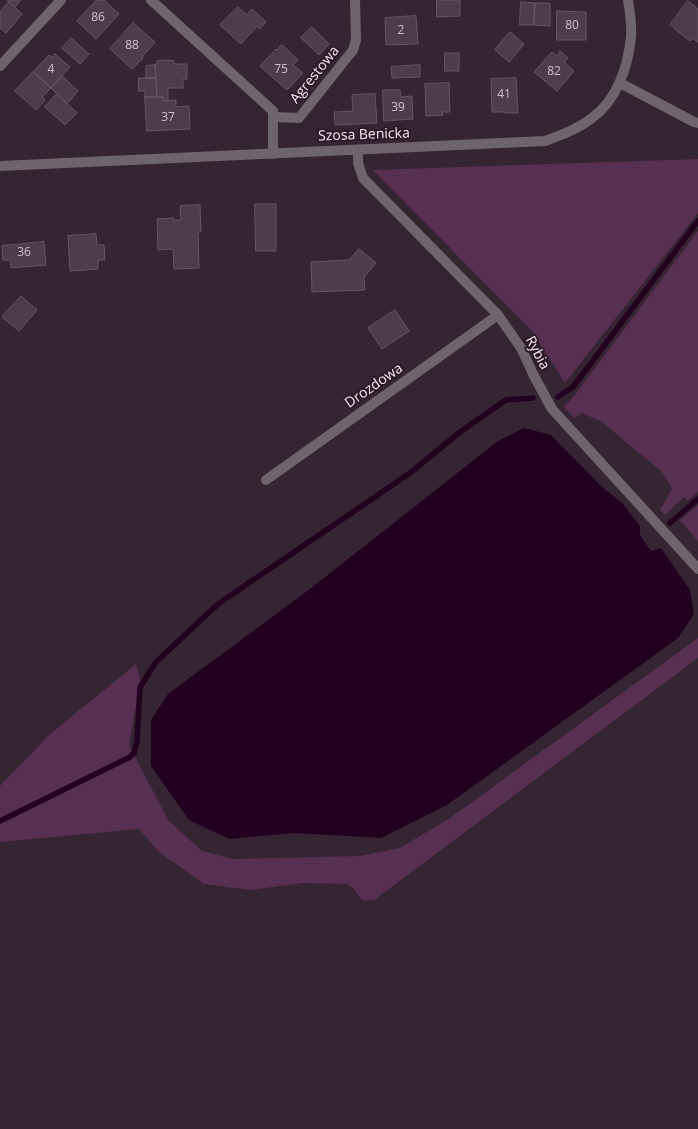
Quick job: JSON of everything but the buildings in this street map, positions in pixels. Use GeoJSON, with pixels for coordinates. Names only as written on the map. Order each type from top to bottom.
{"type":"FeatureCollection","features":[{"type":"Feature","properties":{"kind":"street"},"geometry":{"type":"LineString","coordinates":[[0,66],[61,0]]}},
{"type":"Feature","properties":{"kind":"street"},"geometry":{"type":"LineString","coordinates":[[151,0],[273,111],[273,154]]}},
{"type":"Feature","properties":{"kind":"street","name":"Agrestowa"},"geometry":{"type":"LineString","coordinates":[[273,117],[299,118],[353,50],[356,40],[355,0]]}},
{"type":"Feature","properties":{"kind":"street","name":"Szosa Benicka"},"geometry":{"type":"LineString","coordinates":[[0,166],[545,142],[573,130],[593,118],[609,101],[620,83],[626,65],[631,36],[628,0]]}},
{"type":"Feature","properties":{"kind":"street"},"geometry":{"type":"LineString","coordinates":[[620,83],[698,123]]}},
{"type":"Feature","properties":{"kind":"street","name":"Rybia"},"geometry":{"type":"LineString","coordinates":[[358,150],[358,163],[363,178],[498,315],[521,348],[552,409],[698,569]]}},
{"type":"Feature","properties":{"kind":"street","name":"Drozdowa"},"geometry":{"type":"LineString","coordinates":[[266,480],[498,315]]}},
{"type":"Feature","properties":{"kind":"shaded area"},"geometry":{"type":"Polygon","coordinates":[[[698,159],[698,213],[565,383],[532,331],[373,170],[698,159]]]}},
{"type":"Feature","properties":{"kind":"shaded area"},"geometry":{"type":"Polygon","coordinates":[[[698,231],[698,492],[688,500],[684,497],[665,515],[660,510],[672,489],[662,472],[602,422],[582,413],[574,418],[564,407],[574,396],[698,231]]]}},
{"type":"Feature","properties":{"kind":"shaded area"},"geometry":{"type":"Polygon","coordinates":[[[524,428],[551,435],[601,486],[623,504],[640,526],[640,535],[651,551],[661,548],[690,590],[694,614],[678,638],[447,805],[381,838],[294,833],[229,839],[189,820],[151,766],[151,720],[168,694],[310,589],[498,441],[524,428]]]}},
{"type":"Feature","properties":{"kind":"shaded area"},"geometry":{"type":"Polygon","coordinates":[[[698,505],[698,541],[680,520],[698,505]]]}},
{"type":"Feature","properties":{"kind":"shaded area"},"geometry":{"type":"Polygon","coordinates":[[[698,638],[698,658],[374,900],[362,900],[354,889],[347,884],[303,883],[251,890],[204,884],[159,852],[139,829],[0,842],[0,786],[49,735],[136,664],[140,681],[129,745],[168,820],[202,851],[233,859],[360,856],[400,848],[450,818],[698,638]]]}},
{"type":"Feature","properties":{"kind":"waterway"},"geometry":{"type":"LineString","coordinates":[[558,397],[573,387],[698,221]]}},
{"type":"Feature","properties":{"kind":"waterway"},"geometry":{"type":"LineString","coordinates":[[0,821],[130,757],[134,753],[137,742],[140,687],[156,662],[218,604],[410,473],[460,432],[506,400],[533,398]]}},
{"type":"Feature","properties":{"kind":"waterway"},"geometry":{"type":"LineString","coordinates":[[670,523],[698,499]]}}]}
